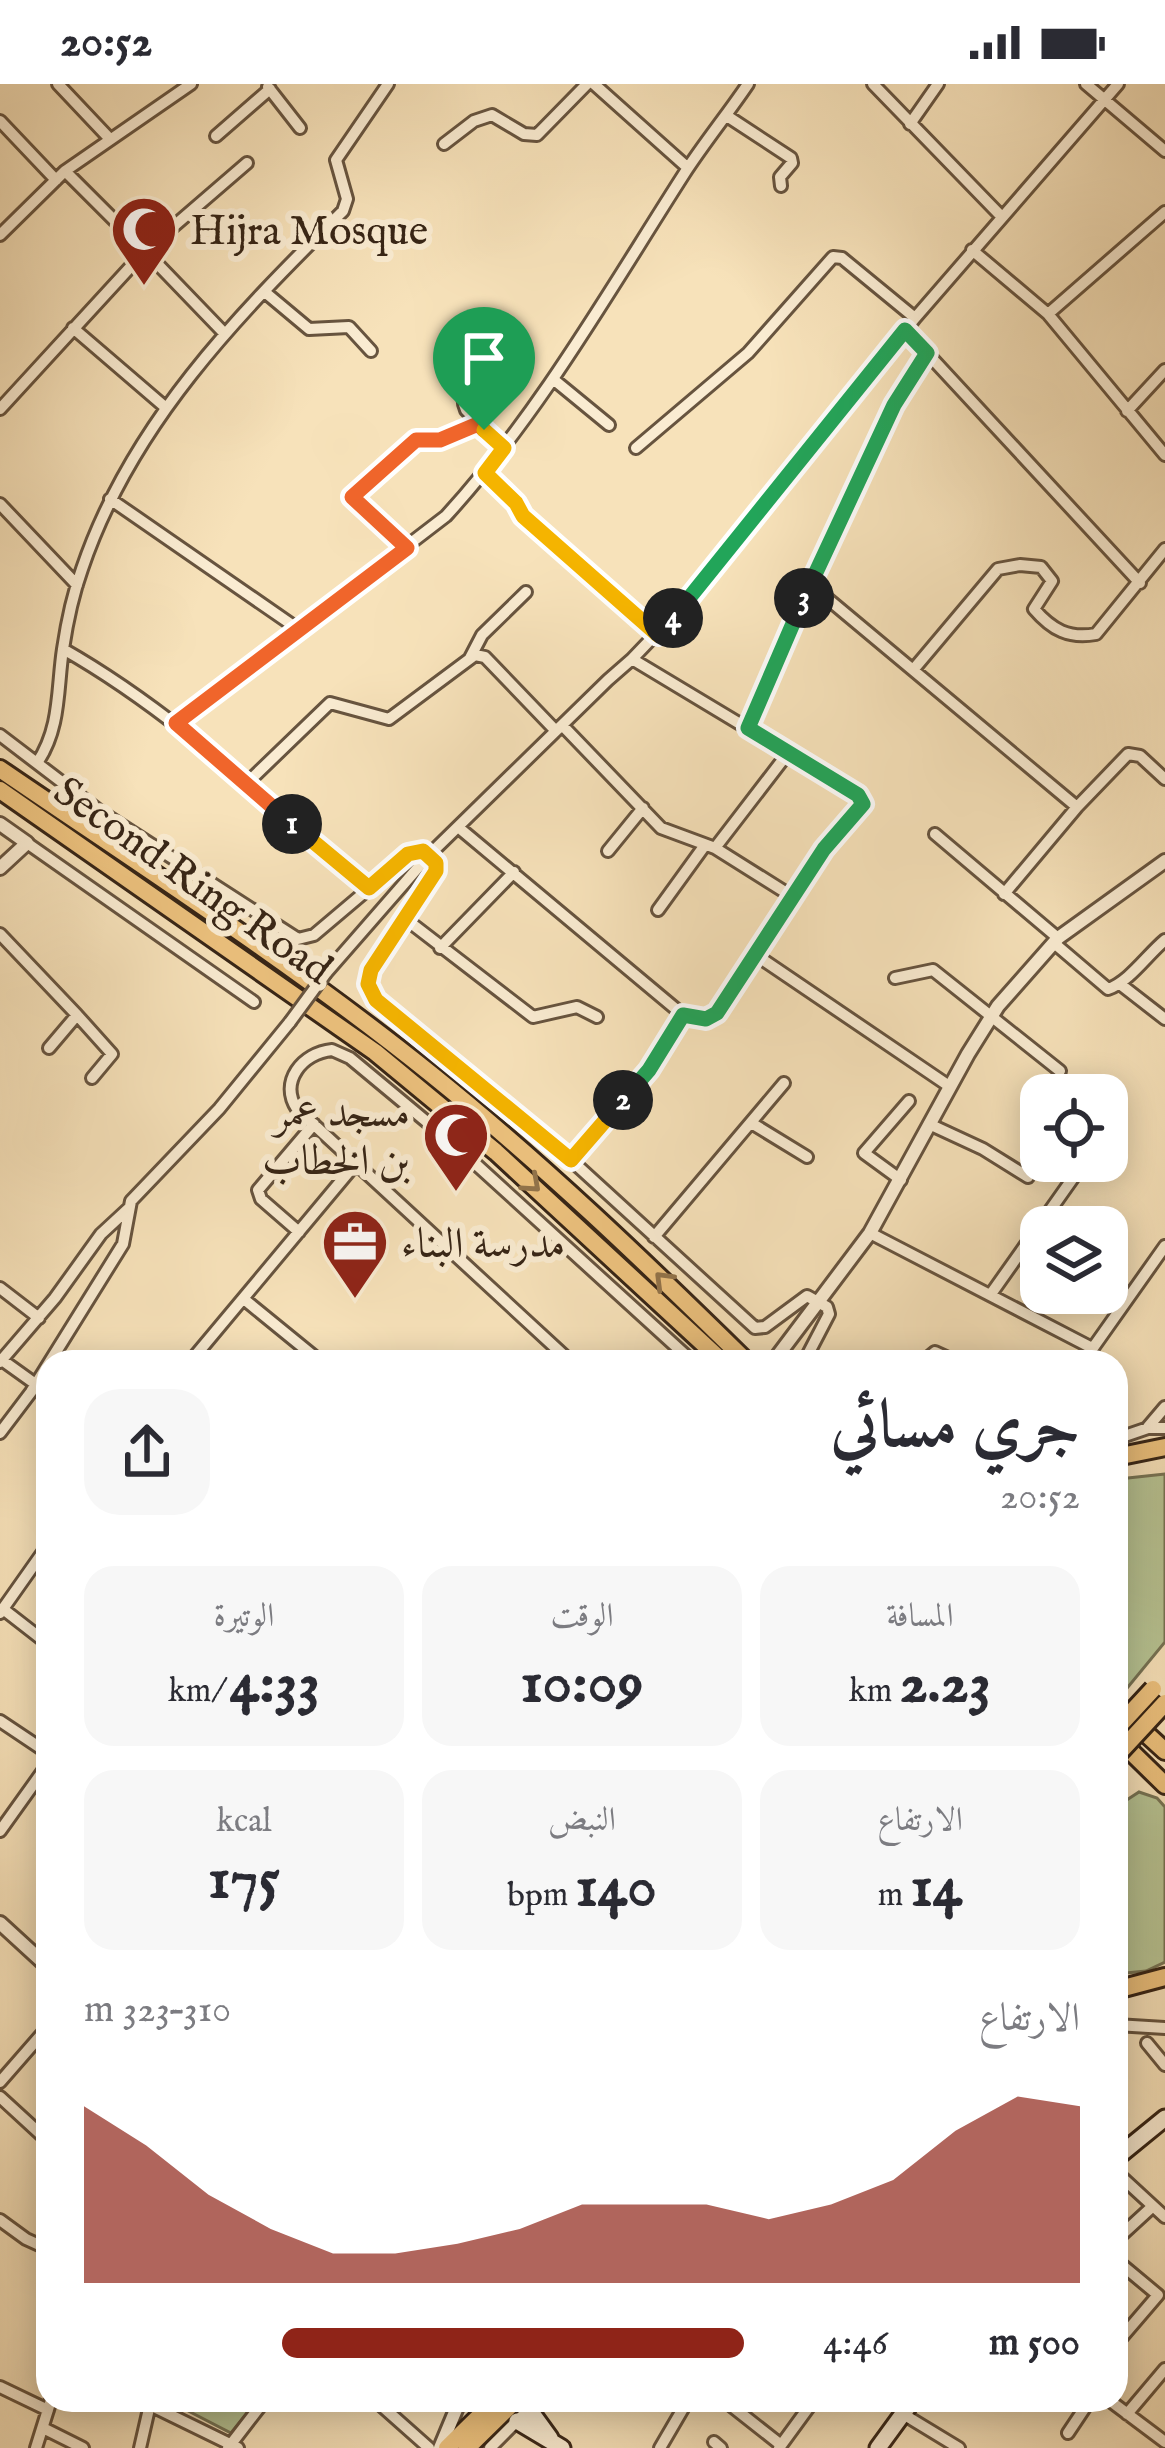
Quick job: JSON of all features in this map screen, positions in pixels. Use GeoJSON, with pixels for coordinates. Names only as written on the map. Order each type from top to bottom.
{"type":"FeatureCollection","features":[{"type":"Feature","properties":{"kind":"highway"},"geometry":{"type":"LineString","coordinates":[[0,754],[31,790]]}},
{"type":"Feature","properties":{"kind":"highway","name":"Second Ring Road"},"geometry":{"type":"LineString","coordinates":[[0,769],[260,946],[415,1061],[613,1231],[735,1350]]}},
{"type":"Feature","properties":{"kind":"highway","name":"Second Ring Road"},"geometry":{"type":"LineString","coordinates":[[0,790],[375,1052],[496,1152],[711,1350]]}},
{"type":"Feature","properties":{"kind":"highway"},"geometry":{"type":"LineString","coordinates":[[1128,1455],[1165,1447]]}},
{"type":"Feature","properties":{"kind":"highway"},"geometry":{"type":"LineString","coordinates":[[1128,1465],[1165,1457]]}},
{"type":"Feature","properties":{"kind":"highway"},"geometry":{"type":"LineString","coordinates":[[1128,1721],[1161,1689]]}},
{"type":"Feature","properties":{"kind":"highway"},"geometry":{"type":"LineString","coordinates":[[1128,1738],[1161,1689]]}},
{"type":"Feature","properties":{"kind":"highway"},"geometry":{"type":"LineString","coordinates":[[1128,1717],[1165,1751]]}},
{"type":"Feature","properties":{"kind":"highway"},"geometry":{"type":"LineString","coordinates":[[1128,1745],[1165,1780]]}},
{"type":"Feature","properties":{"kind":"highway"},"geometry":{"type":"LineString","coordinates":[[1128,1987],[1165,1977]]}},
{"type":"Feature","properties":{"kind":"highway"},"geometry":{"type":"LineString","coordinates":[[1128,1997],[1165,1988]]}},
{"type":"Feature","properties":{"kind":"highway"},"geometry":{"type":"LineString","coordinates":[[444,2448],[483,2412]]}},
{"type":"Feature","properties":{"kind":"highway"},"geometry":{"type":"LineString","coordinates":[[467,2448],[518,2412]]}},
{"type":"Feature","properties":{"kind":"main road"},"geometry":{"type":"LineString","coordinates":[[1128,2148],[1165,2118]]}},
{"type":"Feature","properties":{"kind":"main road"},"geometry":{"type":"LineString","coordinates":[[529,2412],[556,2443]]}},
{"type":"Feature","properties":{"kind":"main road"},"geometry":{"type":"LineString","coordinates":[[885,2445],[905,2412]]}},
{"type":"Feature","properties":{"kind":"street"},"geometry":{"type":"LineString","coordinates":[[58,84],[109,138]]}},
{"type":"Feature","properties":{"kind":"street"},"geometry":{"type":"LineString","coordinates":[[0,236],[61,176],[190,84]]}},
{"type":"Feature","properties":{"kind":"street"},"geometry":{"type":"LineString","coordinates":[[38,763],[52,735],[77,585],[134,452],[225,334],[343,211],[347,200],[336,160],[388,84]]}},
{"type":"Feature","properties":{"kind":"street"},"geometry":{"type":"LineString","coordinates":[[444,144],[492,115],[524,134],[537,135],[590,84],[688,168]]}},
{"type":"Feature","properties":{"kind":"street"},"geometry":{"type":"LineString","coordinates":[[176,723],[407,548],[446,516],[485,473],[553,380],[688,168],[748,84]]}},
{"type":"Feature","properties":{"kind":"street"},"geometry":{"type":"LineString","coordinates":[[873,84],[1000,215]]}},
{"type":"Feature","properties":{"kind":"street"},"geometry":{"type":"LineString","coordinates":[[910,124],[938,84]]}},
{"type":"Feature","properties":{"kind":"street"},"geometry":{"type":"LineString","coordinates":[[1086,84],[1165,151]]}},
{"type":"Feature","properties":{"kind":"street"},"geometry":{"type":"LineString","coordinates":[[0,1433],[36,1383],[1,1361],[101,1234],[244,1081],[326,973],[429,855],[700,589],[1000,215],[1118,84]]}},
{"type":"Feature","properties":{"kind":"street"},"geometry":{"type":"LineString","coordinates":[[216,136],[268,86],[300,128]]}},
{"type":"Feature","properties":{"kind":"street"},"geometry":{"type":"LineString","coordinates":[[727,116],[791,158],[792,164],[780,177],[781,186]]}},
{"type":"Feature","properties":{"kind":"street"},"geometry":{"type":"LineString","coordinates":[[0,121],[145,251],[225,334]]}},
{"type":"Feature","properties":{"kind":"street"},"geometry":{"type":"LineString","coordinates":[[0,409],[145,251],[247,163]]}},
{"type":"Feature","properties":{"kind":"street"},"geometry":{"type":"LineString","coordinates":[[1048,314],[1165,212]]}},
{"type":"Feature","properties":{"kind":"street"},"geometry":{"type":"LineString","coordinates":[[973,250],[1048,314],[1165,455]]}},
{"type":"Feature","properties":{"kind":"street"},"geometry":{"type":"LineString","coordinates":[[636,448],[748,353],[833,257],[842,258],[915,318]]}},
{"type":"Feature","properties":{"kind":"street"},"geometry":{"type":"LineString","coordinates":[[266,293],[309,329],[349,327],[371,351]]}},
{"type":"Feature","properties":{"kind":"street"},"geometry":{"type":"LineString","coordinates":[[73,328],[165,407]]}},
{"type":"Feature","properties":{"kind":"street"},"geometry":{"type":"LineString","coordinates":[[905,330],[1140,583]]}},
{"type":"Feature","properties":{"kind":"street"},"geometry":{"type":"LineString","coordinates":[[454,344],[476,364],[463,404],[504,448]]}},
{"type":"Feature","properties":{"kind":"street"},"geometry":{"type":"LineString","coordinates":[[748,728],[894,405],[927,353]]}},
{"type":"Feature","properties":{"kind":"street"},"geometry":{"type":"LineString","coordinates":[[1127,411],[1165,370]]}},
{"type":"Feature","properties":{"kind":"street"},"geometry":{"type":"LineString","coordinates":[[553,380],[609,424]]}},
{"type":"Feature","properties":{"kind":"street"},"geometry":{"type":"LineString","coordinates":[[407,548],[352,497],[416,440],[440,440],[478,424]]}},
{"type":"Feature","properties":{"kind":"street"},"geometry":{"type":"LineString","coordinates":[[485,473],[541,534],[658,635]]}},
{"type":"Feature","properties":{"kind":"street"},"geometry":{"type":"LineString","coordinates":[[110,500],[298,629]]}},
{"type":"Feature","properties":{"kind":"street"},"geometry":{"type":"LineString","coordinates":[[0,504],[77,585]]}},
{"type":"Feature","properties":{"kind":"street"},"geometry":{"type":"LineString","coordinates":[[914,670],[998,569],[1041,567],[1052,581],[1034,609],[1064,634],[1078,638],[1096,634],[1165,549]]}},
{"type":"Feature","properties":{"kind":"street"},"geometry":{"type":"LineString","coordinates":[[810,584],[1077,807]]}},
{"type":"Feature","properties":{"kind":"street"},"geometry":{"type":"LineString","coordinates":[[246,784],[330,703],[389,719],[470,658],[482,635],[526,592]]}},
{"type":"Feature","properties":{"kind":"street"},"geometry":{"type":"LineString","coordinates":[[63,649],[176,723],[369,888]]}},
{"type":"Feature","properties":{"kind":"street"},"geometry":{"type":"LineString","coordinates":[[470,658],[485,657],[661,828],[710,846],[793,898]]}},
{"type":"Feature","properties":{"kind":"street"},"geometry":{"type":"LineString","coordinates":[[458,827],[683,1015],[706,1019],[717,1013],[824,849],[863,804],[858,795],[632,659]]}},
{"type":"Feature","properties":{"kind":"street"},"geometry":{"type":"LineString","coordinates":[[0,735],[123,827],[295,938],[314,935],[413,851],[429,855],[436,871],[369,975],[373,997],[571,1160],[755,1328],[765,1327],[807,1296],[820,1301],[829,1314],[810,1350]]}},
{"type":"Feature","properties":{"kind":"street"},"geometry":{"type":"LineString","coordinates":[[1004,894],[1077,807],[1134,752],[1165,779]]}},
{"type":"Feature","properties":{"kind":"street"},"geometry":{"type":"LineString","coordinates":[[658,910],[788,753]]}},
{"type":"Feature","properties":{"kind":"street"},"geometry":{"type":"LineString","coordinates":[[608,851],[643,808]]}},
{"type":"Feature","properties":{"kind":"street"},"geometry":{"type":"LineString","coordinates":[[0,824],[254,1002]]}},
{"type":"Feature","properties":{"kind":"street"},"geometry":{"type":"LineString","coordinates":[[935,834],[1101,986],[1120,984],[1133,966],[1165,940]]}},
{"type":"Feature","properties":{"kind":"street"},"geometry":{"type":"LineString","coordinates":[[0,868],[27,843]]}},
{"type":"Feature","properties":{"kind":"street"},"geometry":{"type":"LineString","coordinates":[[782,1350],[870,1233],[991,1017],[1056,941],[1163,867]]}},
{"type":"Feature","properties":{"kind":"street"},"geometry":{"type":"LineString","coordinates":[[440,948],[514,872]]}},
{"type":"Feature","properties":{"kind":"street"},"geometry":{"type":"LineString","coordinates":[[403,917],[532,1017],[577,1007],[597,1017]]}},
{"type":"Feature","properties":{"kind":"street"},"geometry":{"type":"LineString","coordinates":[[0,934],[112,1054],[92,1078]]}},
{"type":"Feature","properties":{"kind":"street"},"geometry":{"type":"LineString","coordinates":[[753,953],[950,1086]]}},
{"type":"Feature","properties":{"kind":"street"},"geometry":{"type":"LineString","coordinates":[[895,978],[933,970],[1060,1071]]}},
{"type":"Feature","properties":{"kind":"street"},"geometry":{"type":"LineString","coordinates":[[1120,984],[1165,1019]]}},
{"type":"Feature","properties":{"kind":"street"},"geometry":{"type":"LineString","coordinates":[[49,1048],[77,1015]]}},
{"type":"Feature","properties":{"kind":"street"},"geometry":{"type":"LineString","coordinates":[[571,1160],[649,1070],[683,1015]]}},
{"type":"Feature","properties":{"kind":"street"},"geometry":{"type":"LineString","coordinates":[[558,1350],[291,1100],[291,1079],[313,1055],[337,1051],[457,1147],[680,1350]]}},
{"type":"Feature","properties":{"kind":"street"},"geometry":{"type":"LineString","coordinates":[[654,1237],[784,1083]]}},
{"type":"Feature","properties":{"kind":"street"},"geometry":{"type":"LineString","coordinates":[[901,1180],[864,1153],[909,1101]]}},
{"type":"Feature","properties":{"kind":"street"},"geometry":{"type":"LineString","coordinates":[[299,1232],[258,1190],[314,1124]]}},
{"type":"Feature","properties":{"kind":"street"},"geometry":{"type":"LineString","coordinates":[[753,1124],[807,1157]]}},
{"type":"Feature","properties":{"kind":"street"},"geometry":{"type":"LineString","coordinates":[[929,1124],[1020,1173]]}},
{"type":"Feature","properties":{"kind":"street"},"geometry":{"type":"LineString","coordinates":[[201,1350],[357,1162]]}},
{"type":"Feature","properties":{"kind":"street"},"geometry":{"type":"LineString","coordinates":[[991,1294],[1070,1182]]}},
{"type":"Feature","properties":{"kind":"street"},"geometry":{"type":"LineString","coordinates":[[57,1350],[123,1244],[128,1208]]}},
{"type":"Feature","properties":{"kind":"street"},"geometry":{"type":"LineString","coordinates":[[870,1233],[1092,1348],[1165,1246]]}},
{"type":"Feature","properties":{"kind":"street"},"geometry":{"type":"LineString","coordinates":[[0,1288],[39,1318]]}},
{"type":"Feature","properties":{"kind":"street"},"geometry":{"type":"LineString","coordinates":[[245,1300],[306,1350]]}},
{"type":"Feature","properties":{"kind":"street"},"geometry":{"type":"LineString","coordinates":[[1148,1428],[1165,1407]]}},
{"type":"Feature","properties":{"kind":"street"},"geometry":{"type":"LineString","coordinates":[[1128,1435],[1165,1428]]}},
{"type":"Feature","properties":{"kind":"street"},"geometry":{"type":"LineString","coordinates":[[36,1562],[1,1611],[36,1636]]}},
{"type":"Feature","properties":{"kind":"street"},"geometry":{"type":"LineString","coordinates":[[0,1721],[36,1745]]}},
{"type":"Feature","properties":{"kind":"street"},"geometry":{"type":"LineString","coordinates":[[0,1831],[36,1781]]}},
{"type":"Feature","properties":{"kind":"street"},"geometry":{"type":"LineString","coordinates":[[2,1930],[36,1957]]}},
{"type":"Feature","properties":{"kind":"street"},"geometry":{"type":"LineString","coordinates":[[1128,2026],[1165,2028]]}},
{"type":"Feature","properties":{"kind":"street"},"geometry":{"type":"LineString","coordinates":[[0,2082],[36,2041]]}},
{"type":"Feature","properties":{"kind":"street"},"geometry":{"type":"LineString","coordinates":[[1147,2043],[1165,2066]]}},
{"type":"Feature","properties":{"kind":"street"},"geometry":{"type":"LineString","coordinates":[[0,2097],[36,2130]]}},
{"type":"Feature","properties":{"kind":"street"},"geometry":{"type":"LineString","coordinates":[[1128,2183],[1165,2217]]}},
{"type":"Feature","properties":{"kind":"street"},"geometry":{"type":"LineString","coordinates":[[1128,2229],[1153,2206]]}},
{"type":"Feature","properties":{"kind":"street"},"geometry":{"type":"LineString","coordinates":[[0,2220],[36,2244]]}},
{"type":"Feature","properties":{"kind":"street"},"geometry":{"type":"LineString","coordinates":[[1128,2269],[1155,2290],[1160,2304],[1128,2333]]}},
{"type":"Feature","properties":{"kind":"street"},"geometry":{"type":"LineString","coordinates":[[1127,2414],[1165,2369]]}},
{"type":"Feature","properties":{"kind":"street"},"geometry":{"type":"LineString","coordinates":[[0,2387],[36,2400]]}},
{"type":"Feature","properties":{"kind":"street"},"geometry":{"type":"LineString","coordinates":[[36,2448],[47,2412]]}},
{"type":"Feature","properties":{"kind":"street"},"geometry":{"type":"LineString","coordinates":[[140,2448],[149,2412]]}},
{"type":"Feature","properties":{"kind":"street"},"geometry":{"type":"LineString","coordinates":[[169,2412],[232,2447],[257,2412]]}},
{"type":"Feature","properties":{"kind":"street"},"geometry":{"type":"LineString","coordinates":[[388,2412],[429,2448]]}},
{"type":"Feature","properties":{"kind":"street"},"geometry":{"type":"LineString","coordinates":[[444,2448],[456,2412]]}},
{"type":"Feature","properties":{"kind":"street"},"geometry":{"type":"LineString","coordinates":[[490,2448],[521,2412]]}},
{"type":"Feature","properties":{"kind":"street"},"geometry":{"type":"LineString","coordinates":[[660,2448],[681,2412]]}},
{"type":"Feature","properties":{"kind":"street"},"geometry":{"type":"LineString","coordinates":[[739,2412],[780,2446],[805,2412]]}},
{"type":"Feature","properties":{"kind":"street"},"geometry":{"type":"LineString","coordinates":[[914,2412],[958,2448]]}},
{"type":"Feature","properties":{"kind":"street"},"geometry":{"type":"LineString","coordinates":[[1068,2432],[1082,2412]]}},
{"type":"Feature","properties":{"kind":"street"},"geometry":{"type":"LineString","coordinates":[[1124,2412],[1165,2442],[1162,2448]]}},
{"type":"Feature","properties":{"kind":"street"},"geometry":{"type":"LineString","coordinates":[[43,2428],[82,2448]]}},
{"type":"Feature","properties":{"kind":"green space"},"geometry":{"type":"Polygon","coordinates":[[[1165,1474],[1165,1642],[1128,1687],[1128,1478],[1165,1474]]]}},
{"type":"Feature","properties":{"kind":"green space"},"geometry":{"type":"Polygon","coordinates":[[[1139,1792],[1157,1798],[1165,1807],[1165,1962],[1128,1973],[1128,1799],[1139,1792]]]}},
{"type":"Feature","properties":{"kind":"green space"},"geometry":{"type":"Polygon","coordinates":[[[190,2412],[248,2412],[231,2433],[190,2412]]]}},
{"type":"Feature","properties":{"kind":"place","name":"Hijra Mosque"},"geometry":{"type":"Point","coordinates":[144,288]}},
{"type":"Feature","properties":{"kind":"place","name":"مسجد عمر بن الخطاب"},"geometry":{"type":"Point","coordinates":[456,1194]}},
{"type":"Feature","properties":{"kind":"place","name":"مدرسة البناء"},"geometry":{"type":"Point","coordinates":[355,1301]}},
{"type":"Feature","properties":{"kind":"route"},"geometry":{"type":"LineString","coordinates":[[905,330],[927,353],[894,405],[854,486],[748,728],[858,795],[863,804],[860,811],[824,849],[717,1013],[706,1019],[683,1015],[649,1070],[571,1160],[371,993],[371,970],[436,871],[432,857],[413,851],[369,888],[176,723],[407,548],[352,497],[416,440],[440,440],[478,424],[484,430],[504,448],[485,473],[541,534],[658,635],[700,589],[905,330]]}}]}
